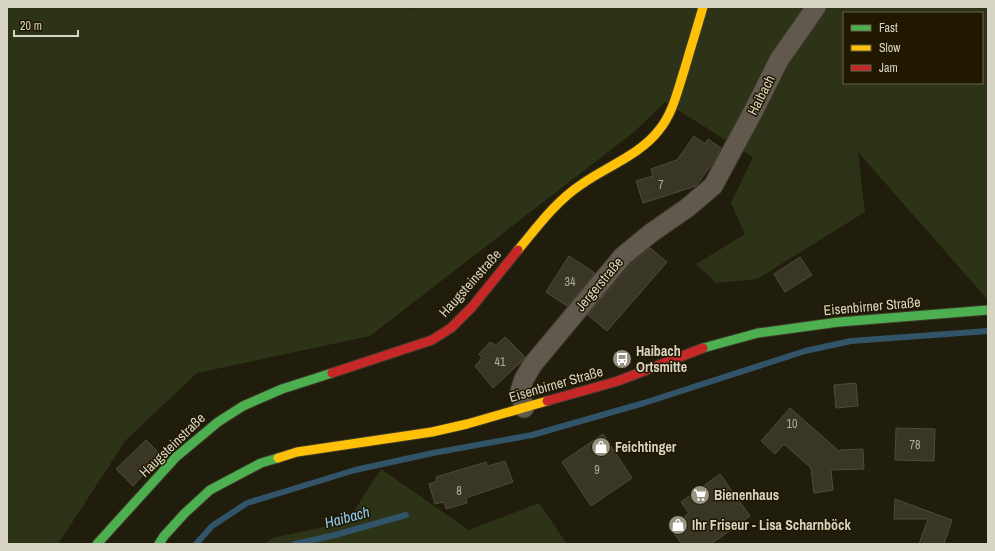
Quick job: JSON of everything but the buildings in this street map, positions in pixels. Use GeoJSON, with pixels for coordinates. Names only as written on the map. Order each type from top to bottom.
{"type":"FeatureCollection","features":[{"type":"Feature","properties":{"kind":"main road","name":"Haugsteinstraße"},"geometry":{"type":"LineString","coordinates":[[97,544],[176,457],[218,422],[243,406],[282,389],[432,340],[450,328],[472,307],[544,218],[561,200],[581,184],[643,146],[659,131],[675,100],[703,7]]}},
{"type":"Feature","properties":{"kind":"main road","name":"Eisenbirner Straße"},"geometry":{"type":"LineString","coordinates":[[159,544],[184,513],[210,490],[261,463],[297,452],[432,432],[618,381],[707,346],[758,333],[839,322],[988,310]]}},
{"type":"Feature","properties":{"kind":"street","name":"Haibach"},"geometry":{"type":"LineString","coordinates":[[713,186],[779,60],[816,7]]}},
{"type":"Feature","properties":{"kind":"street","name":"Jergerstraße"},"geometry":{"type":"LineString","coordinates":[[524,408],[520,392],[524,378],[533,364],[623,256],[651,233],[687,208],[713,186]]}},
{"type":"Feature","properties":{"kind":"green space"},"geometry":{"type":"Polygon","coordinates":[[[7,7],[406,7],[413,9],[414,7],[988,7],[988,299],[858,152],[865,212],[757,279],[716,283],[696,264],[745,234],[731,203],[753,157],[665,102],[634,132],[370,336],[197,373],[126,440],[58,544],[7,544],[7,7]]]}},
{"type":"Feature","properties":{"kind":"green space"},"geometry":{"type":"Polygon","coordinates":[[[381,469],[469,530],[539,503],[567,544],[265,544],[272,538],[347,522],[381,469]]]}},
{"type":"Feature","properties":{"kind":"waterway"},"geometry":{"type":"LineString","coordinates":[[196,544],[212,526],[247,503],[355,470],[433,453],[532,435],[644,403],[805,351],[851,341],[988,331]]}},
{"type":"Feature","properties":{"kind":"waterway","name":"Haibach"},"geometry":{"type":"LineString","coordinates":[[295,544],[335,535],[406,515]]}},
{"type":"Feature","properties":{"kind":"traffic: fast"},"geometry":{"type":"LineString","coordinates":[[703,348],[758,333],[839,322],[988,310]]}},
{"type":"Feature","properties":{"kind":"traffic: fast"},"geometry":{"type":"LineString","coordinates":[[97,544],[176,457],[218,422],[243,406],[282,389],[332,373]]}},
{"type":"Feature","properties":{"kind":"traffic: fast"},"geometry":{"type":"LineString","coordinates":[[159,544],[164,536],[185,513],[210,490],[261,463],[278,458]]}},
{"type":"Feature","properties":{"kind":"traffic: slow"},"geometry":{"type":"LineString","coordinates":[[518,250],[548,214],[564,198],[591,178],[623,160],[643,146],[652,139],[659,130],[668,117],[674,102],[703,7]]}},
{"type":"Feature","properties":{"kind":"traffic: slow"},"geometry":{"type":"LineString","coordinates":[[278,458],[297,452],[432,432],[467,424],[547,401]]}},
{"type":"Feature","properties":{"kind":"traffic: jam"},"geometry":{"type":"LineString","coordinates":[[332,373],[432,340],[451,328],[472,307],[518,250]]}},
{"type":"Feature","properties":{"kind":"traffic: jam"},"geometry":{"type":"LineString","coordinates":[[547,401],[618,381],[703,348]]}},
{"type":"Feature","properties":{"kind":"place","name":"Haibach Ortsmitte"},"geometry":{"type":"Point","coordinates":[622,359]}},
{"type":"Feature","properties":{"kind":"place","name":"Feichtinger"},"geometry":{"type":"Point","coordinates":[601,447]}},
{"type":"Feature","properties":{"kind":"place","name":"Bienenhaus"},"geometry":{"type":"Point","coordinates":[700,495]}},
{"type":"Feature","properties":{"kind":"place","name":"Ihr Friseur - Lisa Scharnböck"},"geometry":{"type":"Point","coordinates":[678,525]}}]}
